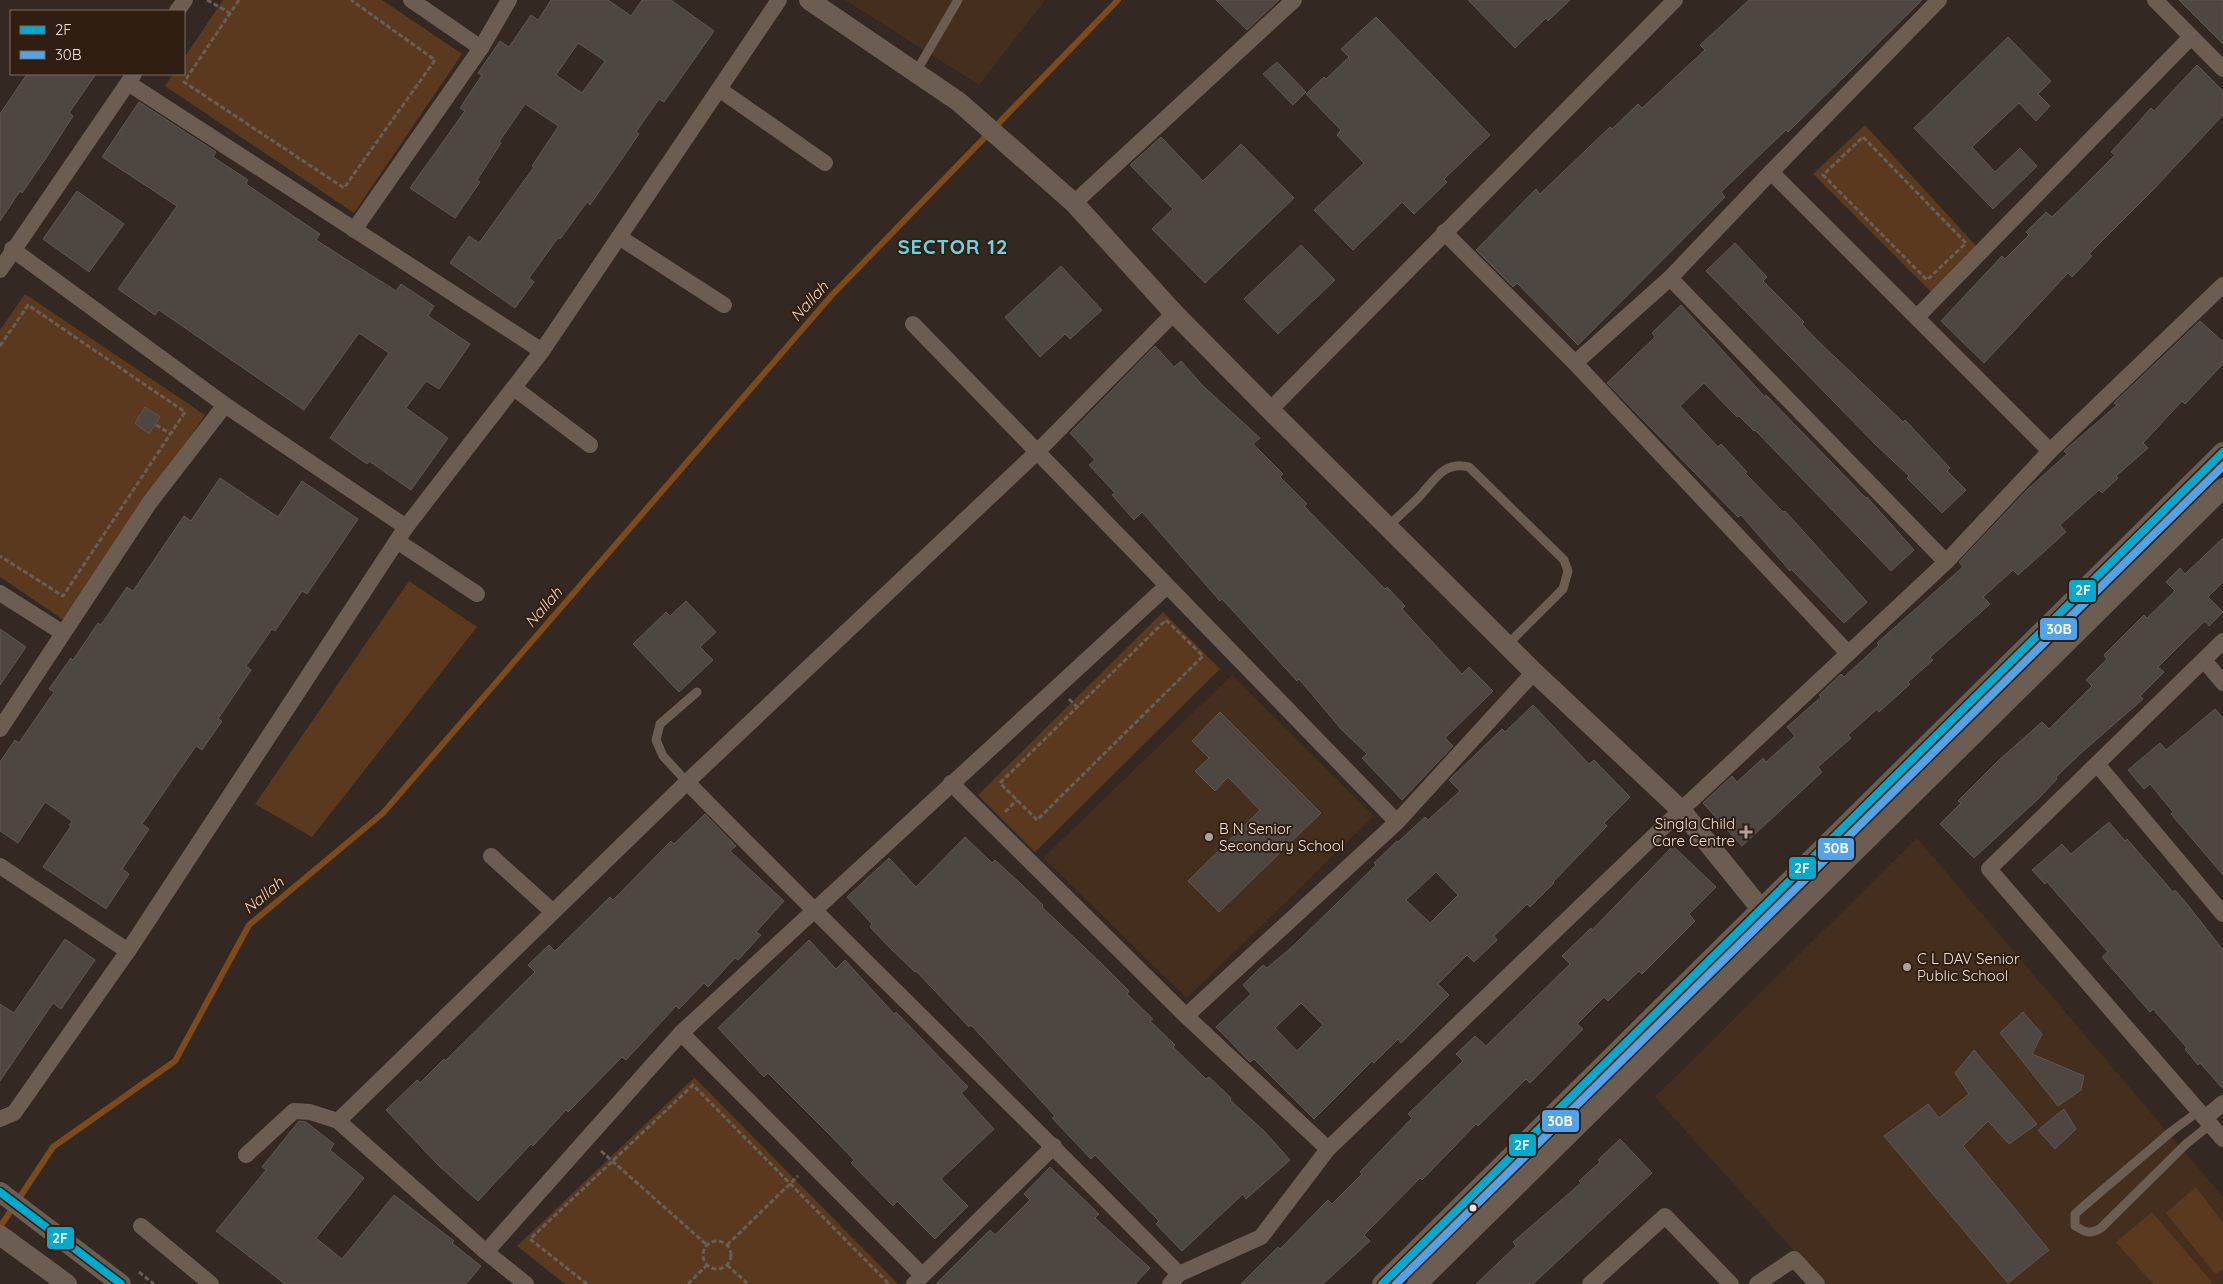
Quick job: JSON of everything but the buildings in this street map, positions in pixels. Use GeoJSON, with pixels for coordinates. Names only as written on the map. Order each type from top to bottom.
{"type":"FeatureCollection","features":[{"type":"Feature","properties":{"kind":"street"},"geometry":{"type":"LineString","coordinates":[[411,0],[481,48]]}},
{"type":"Feature","properties":{"kind":"street"},"geometry":{"type":"LineString","coordinates":[[354,230],[481,48],[509,0]]}},
{"type":"Feature","properties":{"kind":"street"},"geometry":{"type":"LineString","coordinates":[[0,1119],[14,1114],[128,950],[406,527],[542,351],[779,0]]}},
{"type":"Feature","properties":{"kind":"street"},"geometry":{"type":"LineString","coordinates":[[1074,203],[1294,0]]}},
{"type":"Feature","properties":{"kind":"street"},"geometry":{"type":"LineString","coordinates":[[1270,410],[1675,0]]}},
{"type":"Feature","properties":{"kind":"street"},"geometry":{"type":"LineString","coordinates":[[1575,363],[1670,278],[1770,172],[1940,0]]}},
{"type":"Feature","properties":{"kind":"street"},"geometry":{"type":"LineString","coordinates":[[2155,0],[2223,69]]}},
{"type":"Feature","properties":{"kind":"street"},"geometry":{"type":"LineString","coordinates":[[813,1],[959,102],[1074,203],[1174,313],[1270,410],[1534,672],[1681,810],[1761,909],[1778,927]]}},
{"type":"Feature","properties":{"kind":"street"},"geometry":{"type":"LineString","coordinates":[[1917,317],[2191,37]]}},
{"type":"Feature","properties":{"kind":"street"},"geometry":{"type":"LineString","coordinates":[[0,270],[12,249],[131,78],[354,230],[542,351]]}},
{"type":"Feature","properties":{"kind":"street"},"geometry":{"type":"LineString","coordinates":[[719,89],[825,163]]}},
{"type":"Feature","properties":{"kind":"street"},"geometry":{"type":"LineString","coordinates":[[1770,172],[2050,451]]}},
{"type":"Feature","properties":{"kind":"street"},"geometry":{"type":"LineString","coordinates":[[1444,232],[1575,363],[1848,652]]}},
{"type":"Feature","properties":{"kind":"street"},"geometry":{"type":"LineString","coordinates":[[619,237],[724,305]]}},
{"type":"Feature","properties":{"kind":"street"},"geometry":{"type":"LineString","coordinates":[[12,249],[225,405],[406,527]]}},
{"type":"Feature","properties":{"kind":"street"},"geometry":{"type":"LineString","coordinates":[[1670,278],[1946,562]]}},
{"type":"Feature","properties":{"kind":"street"},"geometry":{"type":"LineString","coordinates":[[687,782],[813,911],[1054,1146],[1174,1279],[1261,1237],[1328,1149],[1681,810],[1946,562],[2050,451],[2223,284]]}},
{"type":"Feature","properties":{"kind":"street"},"geometry":{"type":"LineString","coordinates":[[338,1121],[687,782],[1037,452],[1174,313]]}},
{"type":"Feature","properties":{"kind":"street"},"geometry":{"type":"LineString","coordinates":[[913,324],[1397,822]]}},
{"type":"Feature","properties":{"kind":"street"},"geometry":{"type":"LineString","coordinates":[[514,388],[590,445]]}},
{"type":"Feature","properties":{"kind":"street"},"geometry":{"type":"LineString","coordinates":[[0,729],[150,502],[225,405]]}},
{"type":"Feature","properties":{"kind":"street"},"geometry":{"type":"LineString","coordinates":[[1382,1284],[2223,452]]}},
{"type":"Feature","properties":{"kind":"street"},"geometry":{"type":"LineString","coordinates":[[1417,1284],[2223,488]]}},
{"type":"Feature","properties":{"kind":"street"},"geometry":{"type":"LineString","coordinates":[[397,541],[477,594]]}},
{"type":"Feature","properties":{"kind":"street"},"geometry":{"type":"LineString","coordinates":[[486,1252],[681,1033],[1167,586]]}},
{"type":"Feature","properties":{"kind":"street"},"geometry":{"type":"LineString","coordinates":[[0,593],[63,633]]}},
{"type":"Feature","properties":{"kind":"street"},"geometry":{"type":"LineString","coordinates":[[2223,641],[1989,869],[2223,1139]]}},
{"type":"Feature","properties":{"kind":"street"},"geometry":{"type":"LineString","coordinates":[[2204,660],[2223,683]]}},
{"type":"Feature","properties":{"kind":"street"},"geometry":{"type":"LineString","coordinates":[[1186,1016],[1397,822],[1534,672]]}},
{"type":"Feature","properties":{"kind":"street"},"geometry":{"type":"LineString","coordinates":[[2097,764],[2223,914]]}},
{"type":"Feature","properties":{"kind":"street"},"geometry":{"type":"LineString","coordinates":[[951,783],[1186,1016],[1328,1149]]}},
{"type":"Feature","properties":{"kind":"street"},"geometry":{"type":"LineString","coordinates":[[491,856],[553,912]]}},
{"type":"Feature","properties":{"kind":"street"},"geometry":{"type":"LineString","coordinates":[[0,866],[128,950]]}},
{"type":"Feature","properties":{"kind":"street"},"geometry":{"type":"LineString","coordinates":[[681,1033],[811,1164],[918,1280],[1054,1146]]}},
{"type":"Feature","properties":{"kind":"street"},"geometry":{"type":"LineString","coordinates":[[2205,1118],[2223,1103]]}},
{"type":"Feature","properties":{"kind":"street"},"geometry":{"type":"LineString","coordinates":[[246,1155],[294,1111],[310,1112],[338,1121],[486,1252],[526,1284]]}},
{"type":"Feature","properties":{"kind":"street"},"geometry":{"type":"LineString","coordinates":[[0,1192],[121,1284]]}},
{"type":"Feature","properties":{"kind":"street"},"geometry":{"type":"LineString","coordinates":[[1590,1284],[1665,1216],[1731,1284]]}},
{"type":"Feature","properties":{"kind":"street"},"geometry":{"type":"LineString","coordinates":[[141,1226],[211,1284]]}},
{"type":"Feature","properties":{"kind":"street"},"geometry":{"type":"LineString","coordinates":[[0,1235],[60,1279]]}},
{"type":"Feature","properties":{"kind":"street"},"geometry":{"type":"LineString","coordinates":[[1757,1284],[1794,1259],[1817,1284]]}},
{"type":"Feature","properties":{"kind":"lane"},"geometry":{"type":"LineString","coordinates":[[916,72],[958,0]]}},
{"type":"Feature","properties":{"kind":"lane"},"geometry":{"type":"LineString","coordinates":[[1387,527],[1419,497],[1439,473],[1451,466],[1469,467],[1564,560],[1568,571],[1563,589],[1507,645]]}},
{"type":"Feature","properties":{"kind":"lane"},"geometry":{"type":"LineString","coordinates":[[687,782],[663,756],[656,740],[660,724],[697,692]]}},
{"type":"Feature","properties":{"kind":"lane"},"geometry":{"type":"LineString","coordinates":[[2205,1118],[2186,1144],[2101,1228],[2093,1233],[2085,1232],[2075,1226],[2075,1214],[2172,1131],[2205,1118]]}},
{"type":"Feature","properties":{"kind":"path"},"geometry":{"type":"LineString","coordinates":[[207,0],[230,13]]}},
{"type":"Feature","properties":{"kind":"path"},"geometry":{"type":"LineString","coordinates":[[238,0],[184,82],[344,188],[434,60],[351,0]]}},
{"type":"Feature","properties":{"kind":"path"},"geometry":{"type":"LineString","coordinates":[[1863,137],[1966,243],[1927,280],[1823,175],[1863,137]]}},
{"type":"Feature","properties":{"kind":"path"},"geometry":{"type":"LineString","coordinates":[[0,346],[28,305],[185,412],[63,596],[0,556]]}},
{"type":"Feature","properties":{"kind":"path"},"geometry":{"type":"LineString","coordinates":[[156,425],[171,434]]}},
{"type":"Feature","properties":{"kind":"path"},"geometry":{"type":"LineString","coordinates":[[1166,620],[1203,656],[1037,820],[1000,783],[1166,620]]}},
{"type":"Feature","properties":{"kind":"path"},"geometry":{"type":"LineString","coordinates":[[587,1284],[530,1239],[693,1085],[889,1284]]}},
{"type":"Feature","properties":{"kind":"path"},"geometry":{"type":"LineString","coordinates":[[587,1138],[707,1245]]}},
{"type":"Feature","properties":{"kind":"path"},"geometry":{"type":"LineString","coordinates":[[727,1245],[811,1164]]}},
{"type":"Feature","properties":{"kind":"path"},"geometry":{"type":"LineString","coordinates":[[707,1245],[719,1241],[727,1245],[731,1253],[727,1265]]}},
{"type":"Feature","properties":{"kind":"path"},"geometry":{"type":"LineString","coordinates":[[707,1245],[703,1257],[708,1265],[715,1269],[727,1265]]}},
{"type":"Feature","properties":{"kind":"path"},"geometry":{"type":"LineString","coordinates":[[688,1284],[708,1265]]}},
{"type":"Feature","properties":{"kind":"path"},"geometry":{"type":"LineString","coordinates":[[727,1265],[748,1284]]}},
{"type":"Feature","properties":{"kind":"shaded area"},"geometry":{"type":"Polygon","coordinates":[[[223,0],[382,0],[462,54],[354,213],[165,86],[172,75],[185,75],[185,57],[223,0]]]}},
{"type":"Feature","properties":{"kind":"shaded area"},"geometry":{"type":"Polygon","coordinates":[[[845,0],[1045,0],[979,85],[845,0]]]}},
{"type":"Feature","properties":{"kind":"shaded area"},"geometry":{"type":"Polygon","coordinates":[[[1865,125],[1978,248],[1932,293],[1813,174],[1865,125]]]}},
{"type":"Feature","properties":{"kind":"shaded area"},"geometry":{"type":"Polygon","coordinates":[[[25,294],[205,415],[65,621],[0,577],[0,330],[25,294]]]}},
{"type":"Feature","properties":{"kind":"shaded area"},"geometry":{"type":"Polygon","coordinates":[[[409,581],[477,627],[312,837],[255,804],[409,581]]]}},
{"type":"Feature","properties":{"kind":"shaded area"},"geometry":{"type":"Polygon","coordinates":[[[1163,612],[1220,669],[1035,852],[978,795],[1163,612]]]}},
{"type":"Feature","properties":{"kind":"shaded area","name":"B N Senior Secondary School"},"geometry":{"type":"Polygon","coordinates":[[[1232,675],[1374,816],[1187,998],[1043,858],[1232,675]]]}},
{"type":"Feature","properties":{"kind":"shaded area","name":"C L DAV Senior Public School"},"geometry":{"type":"Polygon","coordinates":[[[1917,838],[2223,1197],[2223,1284],[1824,1284],[1655,1097],[1917,838]]]}},
{"type":"Feature","properties":{"kind":"shaded area"},"geometry":{"type":"Polygon","coordinates":[[[694,1078],[898,1284],[565,1284],[517,1246],[694,1078]]]}},
{"type":"Feature","properties":{"kind":"shaded area"},"geometry":{"type":"Polygon","coordinates":[[[2196,1187],[2223,1223],[2223,1269],[2215,1274],[2166,1213],[2196,1187]]]}},
{"type":"Feature","properties":{"kind":"shaded area"},"geometry":{"type":"Polygon","coordinates":[[[2152,1212],[2212,1282],[2210,1284],[2153,1284],[2116,1242],[2152,1212]]]}},
{"type":"Feature","properties":{"kind":"waterway","name":"Nallah"},"geometry":{"type":"LineString","coordinates":[[0,1227],[53,1147],[175,1061],[249,925],[383,813],[832,295],[1118,0]]}},
{"type":"Feature","properties":{"kind":"transit line","name":"2F"},"geometry":{"type":"LineString","coordinates":[[1382,1284],[2223,452]]}},
{"type":"Feature","properties":{"kind":"transit line","name":"30B"},"geometry":{"type":"LineString","coordinates":[[1396,1284],[2223,466]]}},
{"type":"Feature","properties":{"kind":"transit line","name":"2F"},"geometry":{"type":"LineString","coordinates":[[0,1192],[121,1284]]}},
{"type":"Feature","properties":{"kind":"place","name":"Singla Child Care Centre"},"geometry":{"type":"Point","coordinates":[1746,832]}},
{"type":"Feature","properties":{"kind":"place","name":"B N Senior Secondary School"},"geometry":{"type":"Point","coordinates":[1209,837]}},
{"type":"Feature","properties":{"kind":"place","name":"C L DAV Senior Public School"},"geometry":{"type":"Point","coordinates":[1907,967]}},
{"type":"Feature","properties":{"kind":"district","name":"SECTOR 12"},"geometry":{"type":"Point","coordinates":[953,246]}}]}
